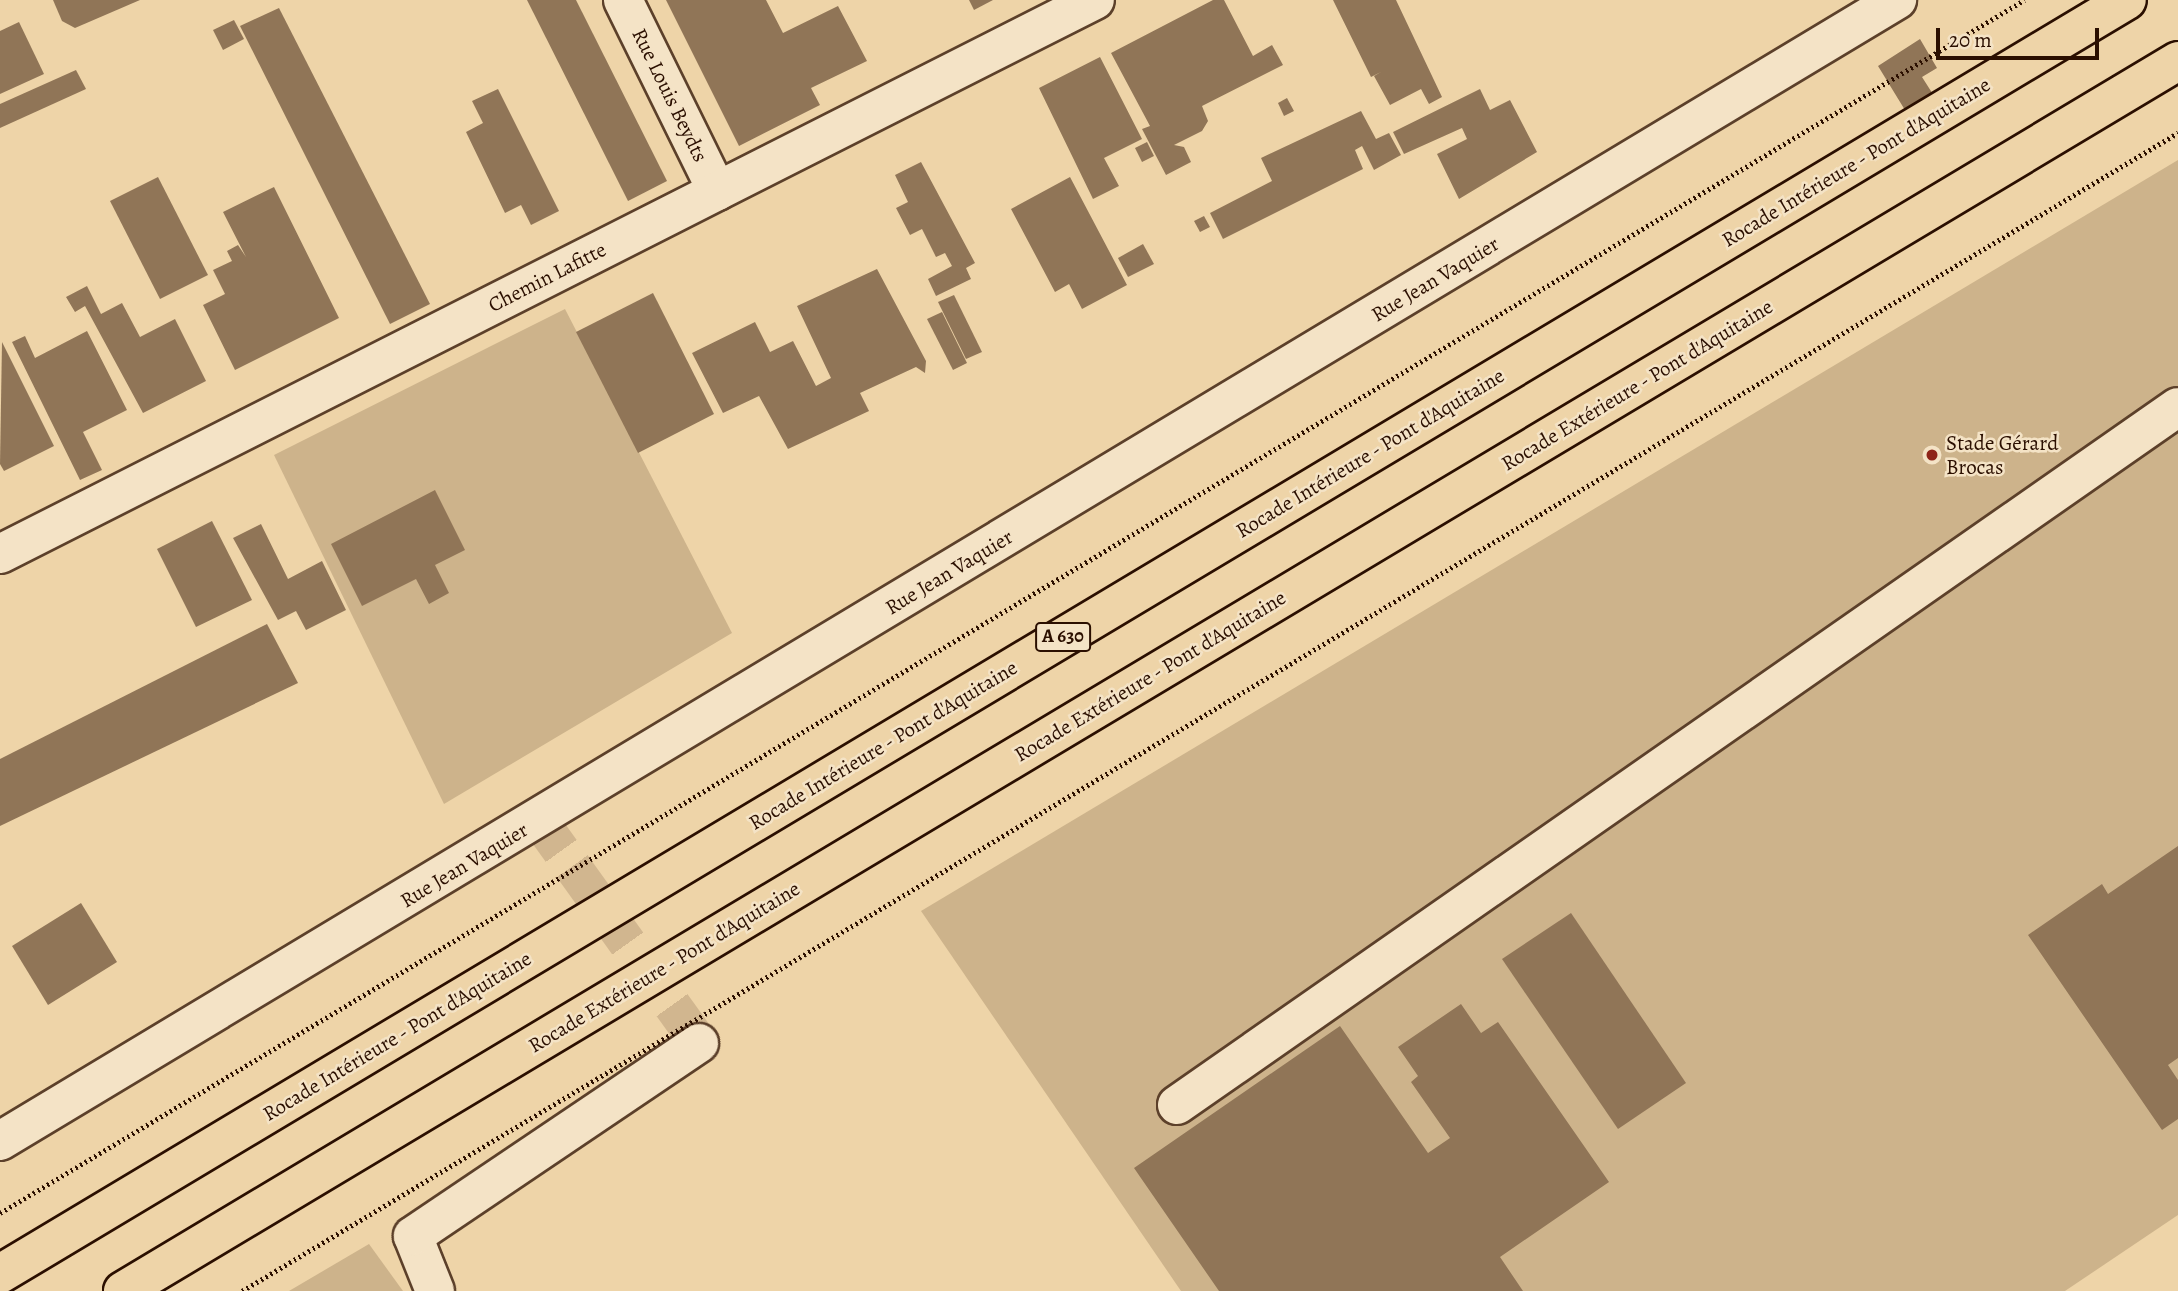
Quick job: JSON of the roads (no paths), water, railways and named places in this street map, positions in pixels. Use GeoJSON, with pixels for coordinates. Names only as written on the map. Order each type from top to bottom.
{"type":"FeatureCollection","features":[{"type":"Feature","properties":{"kind":"highway","name":"Rocade Intérieure - Pont d'Aquitaine"},"geometry":{"type":"LineString","coordinates":[[0,1273],[2127,0]]}},
{"type":"Feature","properties":{"kind":"highway","name":"Rocade Extérieure - Pont d'Aquitaine"},"geometry":{"type":"LineString","coordinates":[[123,1291],[2178,61]]}},
{"type":"Feature","properties":{"kind":"street","name":"Rue Louis Beydts"},"geometry":{"type":"LineString","coordinates":[[623,0],[717,191]]}},
{"type":"Feature","properties":{"kind":"street","name":"Chemin Lafitte"},"geometry":{"type":"LineString","coordinates":[[0,554],[1095,0]]}},
{"type":"Feature","properties":{"kind":"street","name":"Rue Jean Vaquier"},"geometry":{"type":"LineString","coordinates":[[0,1141],[1897,0]]}},
{"type":"Feature","properties":{"kind":"street"},"geometry":{"type":"LineString","coordinates":[[1177,1105],[2178,407]]}},
{"type":"Feature","properties":{"kind":"street"},"geometry":{"type":"LineString","coordinates":[[435,1291],[413,1236],[699,1043]]}},
{"type":"Feature","properties":{"kind":"tunnel"},"geometry":{"type":"LineString","coordinates":[[539,820],[699,1043]]}},
{"type":"Feature","properties":{"kind":"place","name":"Stade Gérard Brocas"},"geometry":{"type":"Point","coordinates":[1932,455]}}]}
